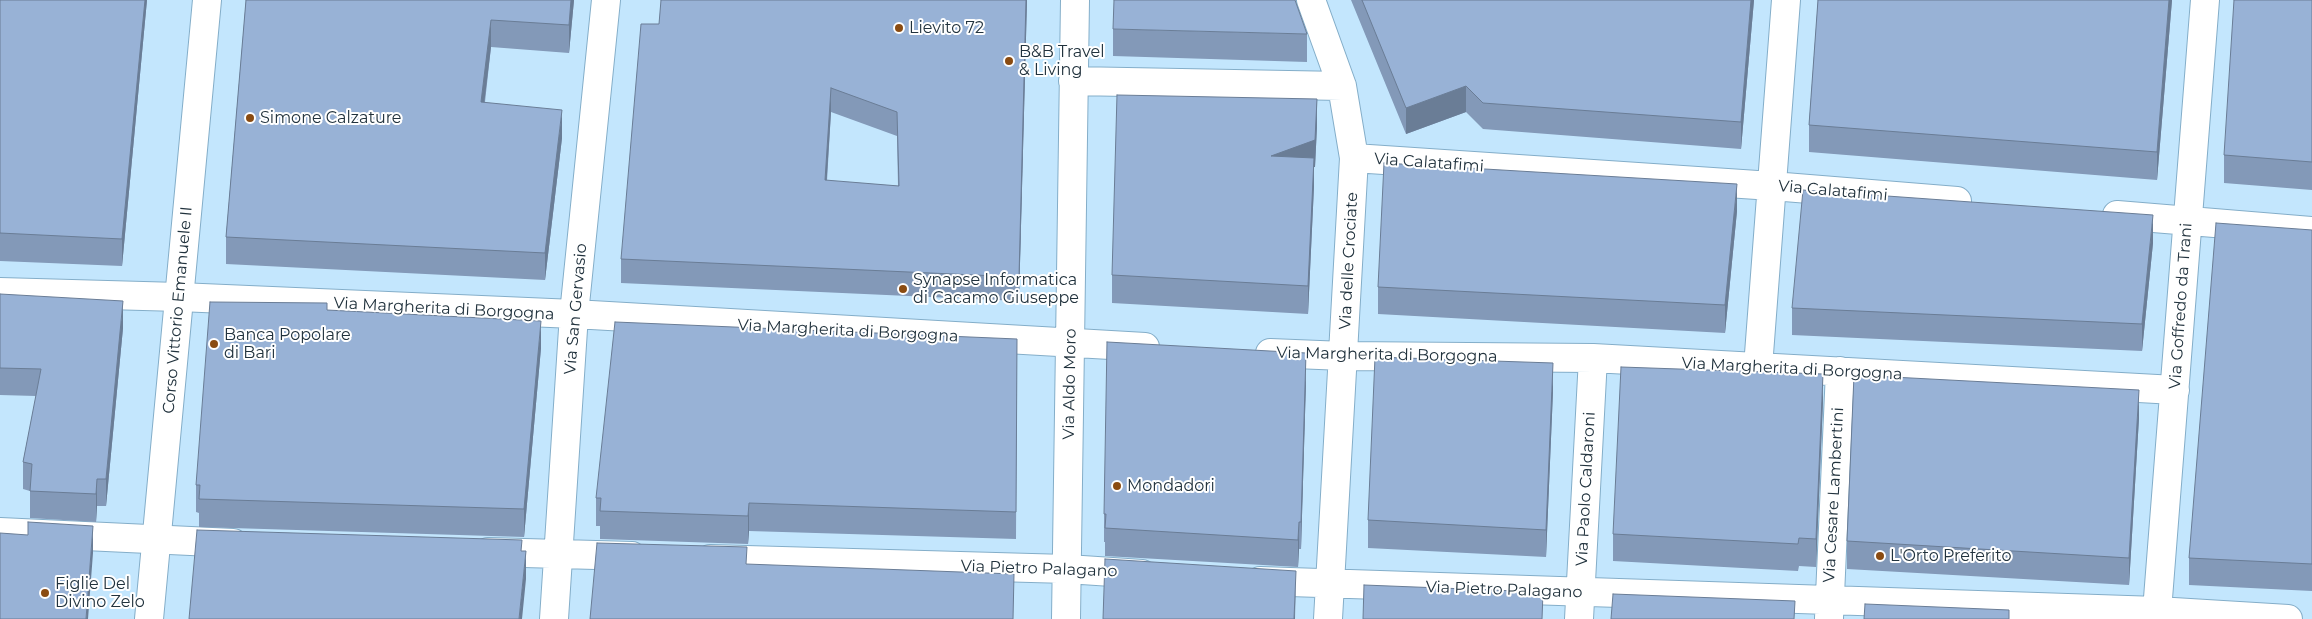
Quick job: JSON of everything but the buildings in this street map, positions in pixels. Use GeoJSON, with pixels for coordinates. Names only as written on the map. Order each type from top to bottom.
{"type":"FeatureCollection","features":[{"type":"Feature","properties":{"kind":"street","name":"Corso Vittorio Emanuele II"},"geometry":{"type":"LineString","coordinates":[[148,619],[207,0]]}},
{"type":"Feature","properties":{"kind":"street","name":"Via San Gervasio"},"geometry":{"type":"LineString","coordinates":[[554,619],[560,554],[574,314],[606,0]]}},
{"type":"Feature","properties":{"kind":"street","name":"Via Aldo Moro"},"geometry":{"type":"LineString","coordinates":[[1066,619],[1075,0]]}},
{"type":"Feature","properties":{"kind":"street","name":"Via delle Crociate"},"geometry":{"type":"LineString","coordinates":[[1310,0],[1342,86],[1354,158],[1328,619]]}},
{"type":"Feature","properties":{"kind":"street"},"geometry":{"type":"LineString","coordinates":[[1758,367],[1786,0]]}},
{"type":"Feature","properties":{"kind":"street","name":"Via Goffredo da Trani"},"geometry":{"type":"LineString","coordinates":[[2158,611],[2204,0]]}},
{"type":"Feature","properties":{"kind":"street"},"geometry":{"type":"LineString","coordinates":[[1073,81],[1342,86]]}},
{"type":"Feature","properties":{"kind":"street","name":"Via Calatafimi"},"geometry":{"type":"LineString","coordinates":[[1354,158],[1772,186],[1980,203]]}},
{"type":"Feature","properties":{"kind":"street"},"geometry":{"type":"LineString","coordinates":[[2089,213],[2312,232]]}},
{"type":"Feature","properties":{"kind":"street","name":"Via Margherita di Borgogna"},"geometry":{"type":"LineString","coordinates":[[0,292],[179,297],[574,314],[1071,344],[1168,348]]}},
{"type":"Feature","properties":{"kind":"street","name":"Via Margherita di Borgogna"},"geometry":{"type":"LineString","coordinates":[[1246,352],[1344,356],[1593,358],[1840,370],[2175,390]]}},
{"type":"Feature","properties":{"kind":"street","name":"Via Paolo Caldaroni"},"geometry":{"type":"LineString","coordinates":[[1579,619],[1593,358]]}},
{"type":"Feature","properties":{"kind":"street","name":"Via Cesare Lambertini"},"geometry":{"type":"LineString","coordinates":[[1829,610],[1840,370]]}},
{"type":"Feature","properties":{"kind":"street"},"geometry":{"type":"LineString","coordinates":[[0,532],[156,541],[254,544]]}},
{"type":"Feature","properties":{"kind":"street"},"geometry":{"type":"LineString","coordinates":[[461,551],[659,557]]}},
{"type":"Feature","properties":{"kind":"street","name":"Via Pietro Palagano"},"geometry":{"type":"LineString","coordinates":[[689,558],[1067,569],[1164,575]]}},
{"type":"Feature","properties":{"kind":"street","name":"Via Pietro Palagano"},"geometry":{"type":"LineString","coordinates":[[1232,579],[1580,592],[1829,610],[2158,611],[2288,619]]}},
{"type":"Feature","properties":{"kind":"place","name":"Lievito 72"},"geometry":{"type":"Point","coordinates":[899,28]}},
{"type":"Feature","properties":{"kind":"place","name":"B&B Travel & Living"},"geometry":{"type":"Point","coordinates":[1009,61]}},
{"type":"Feature","properties":{"kind":"place","name":"Simone Calzature"},"geometry":{"type":"Point","coordinates":[250,118]}},
{"type":"Feature","properties":{"kind":"place","name":"Synapse Informatica di Cacamo Giuseppe"},"geometry":{"type":"Point","coordinates":[903,289]}},
{"type":"Feature","properties":{"kind":"place","name":"Banca Popolare di Bari"},"geometry":{"type":"Point","coordinates":[214,344]}},
{"type":"Feature","properties":{"kind":"place","name":"Mondadori"},"geometry":{"type":"Point","coordinates":[1117,486]}},
{"type":"Feature","properties":{"kind":"place","name":"L'Orto Preferito"},"geometry":{"type":"Point","coordinates":[1880,556]}},
{"type":"Feature","properties":{"kind":"place","name":"Figlie Del Divino Zelo"},"geometry":{"type":"Point","coordinates":[45,593]}}]}
